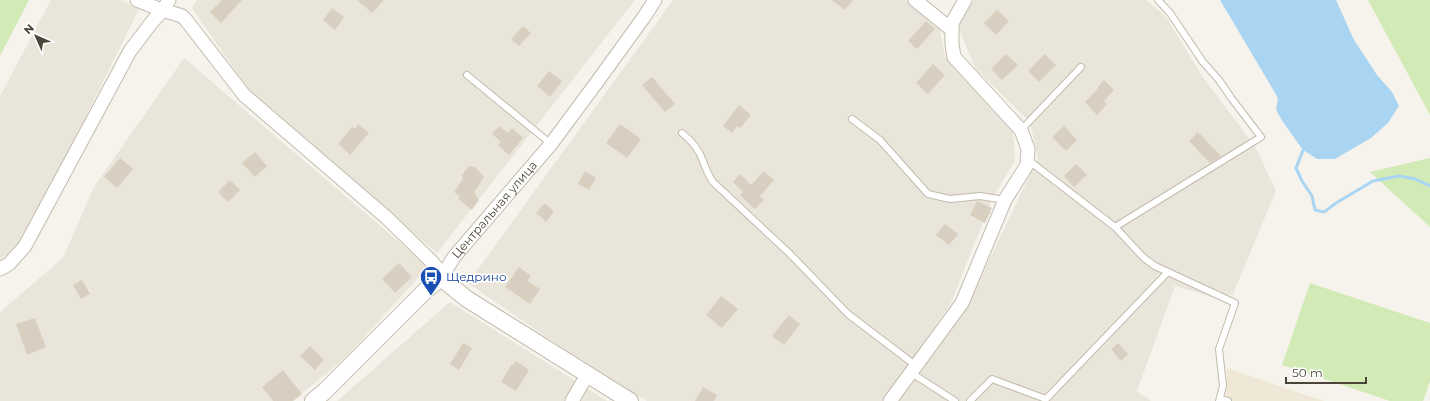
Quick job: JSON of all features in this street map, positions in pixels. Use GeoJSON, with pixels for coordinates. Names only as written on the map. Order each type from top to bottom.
{"type":"FeatureCollection","features":[{"type":"Feature","properties":{"kind":"street"},"geometry":{"type":"LineString","coordinates":[[137,0],[166,5],[182,16],[244,95],[387,218],[432,262],[437,268],[441,278],[467,299],[630,401]]}},
{"type":"Feature","properties":{"kind":"street","name":"Центральная улица"},"geometry":{"type":"LineString","coordinates":[[313,401],[324,392],[426,290],[441,278],[454,257],[551,144],[598,82],[655,0]]}},
{"type":"Feature","properties":{"kind":"street"},"geometry":{"type":"LineString","coordinates":[[915,0],[952,30]]}},
{"type":"Feature","properties":{"kind":"street"},"geometry":{"type":"LineString","coordinates":[[890,401],[962,303],[1005,200],[1027,165],[1028,149],[1021,130],[954,57],[952,44],[952,22],[965,0]]}},
{"type":"Feature","properties":{"kind":"street"},"geometry":{"type":"LineString","coordinates":[[0,269],[8,264],[25,246],[130,51],[166,5]]}},
{"type":"Feature","properties":{"kind":"street"},"geometry":{"type":"LineString","coordinates":[[572,401],[587,375]]}},
{"type":"Feature","properties":{"kind":"lane"},"geometry":{"type":"LineString","coordinates":[[1115,227],[1261,137],[1232,100],[1219,80],[1203,62],[1170,13],[1158,0]]}},
{"type":"Feature","properties":{"kind":"lane"},"geometry":{"type":"LineString","coordinates":[[1021,130],[1081,67]]}},
{"type":"Feature","properties":{"kind":"lane"},"geometry":{"type":"LineString","coordinates":[[467,75],[551,144]]}},
{"type":"Feature","properties":{"kind":"lane"},"geometry":{"type":"LineString","coordinates":[[852,120],[880,140],[928,194],[950,199],[980,196],[1005,200]]}},
{"type":"Feature","properties":{"kind":"lane"},"geometry":{"type":"LineString","coordinates":[[682,133],[698,150],[708,176],[713,182],[790,254],[848,314],[913,369],[955,401]]}},
{"type":"Feature","properties":{"kind":"lane"},"geometry":{"type":"LineString","coordinates":[[1027,160],[1115,227],[1144,258],[1155,266],[1167,273],[1229,299],[1235,303],[1219,349],[1223,386],[1219,400],[1228,401]]}},
{"type":"Feature","properties":{"kind":"lane"},"geometry":{"type":"LineString","coordinates":[[970,401],[992,379],[1046,399],[1167,273]]}},
{"type":"Feature","properties":{"kind":"shaded area"},"geometry":{"type":"Polygon","coordinates":[[[51,0],[121,0],[139,9],[39,211],[21,243],[0,260],[0,96],[51,0]]]}},
{"type":"Feature","properties":{"kind":"shaded area"},"geometry":{"type":"Polygon","coordinates":[[[197,0],[635,0],[437,253],[255,99],[192,8],[197,0]]]}},
{"type":"Feature","properties":{"kind":"shaded area"},"geometry":{"type":"Polygon","coordinates":[[[673,0],[905,0],[940,30],[945,57],[1013,130],[1015,161],[993,197],[951,303],[883,401],[647,401],[549,339],[468,283],[673,0]]]}},
{"type":"Feature","properties":{"kind":"shaded area"},"geometry":{"type":"Polygon","coordinates":[[[974,0],[1146,0],[1166,17],[1204,79],[1255,146],[1276,191],[1233,294],[1220,299],[1175,286],[1137,391],[1151,401],[896,401],[965,310],[1038,158],[1030,122],[975,68],[958,26],[974,0]]]}},
{"type":"Feature","properties":{"kind":"shaded area"},"geometry":{"type":"Polygon","coordinates":[[[184,58],[428,267],[346,357],[293,401],[0,401],[0,312],[63,258],[94,187],[184,58]]]}},
{"type":"Feature","properties":{"kind":"shaded area"},"geometry":{"type":"Polygon","coordinates":[[[450,302],[607,401],[337,401],[450,302]]]}},
{"type":"Feature","properties":{"kind":"shaded area"},"geometry":{"type":"Polygon","coordinates":[[[1227,368],[1324,401],[1223,401],[1226,394],[1227,368]]]}},
{"type":"Feature","properties":{"kind":"green space"},"geometry":{"type":"Polygon","coordinates":[[[0,0],[29,0],[0,56],[0,0]]]}},
{"type":"Feature","properties":{"kind":"green space"},"geometry":{"type":"Polygon","coordinates":[[[1368,0],[1430,0],[1430,115],[1368,0]]]}},
{"type":"Feature","properties":{"kind":"green space"},"geometry":{"type":"Polygon","coordinates":[[[1430,158],[1430,227],[1370,172],[1430,158]]]}},
{"type":"Feature","properties":{"kind":"green space"},"geometry":{"type":"Polygon","coordinates":[[[1310,283],[1430,323],[1430,381],[1423,401],[1390,401],[1282,365],[1310,283]]]}},
{"type":"Feature","properties":{"kind":"water"},"geometry":{"type":"Polygon","coordinates":[[[1220,0],[1336,0],[1354,40],[1377,75],[1392,92],[1399,106],[1388,123],[1371,138],[1335,159],[1317,159],[1303,150],[1276,110],[1278,98],[1220,0]]]}},
{"type":"Feature","properties":{"kind":"building"},"geometry":{"type":"Polygon","coordinates":[[[222,0],[242,0],[221,23],[210,12],[222,0]]]}},
{"type":"Feature","properties":{"kind":"building"},"geometry":{"type":"Polygon","coordinates":[[[357,0],[384,0],[372,13],[357,0]]]}},
{"type":"Feature","properties":{"kind":"building"},"geometry":{"type":"Polygon","coordinates":[[[832,0],[853,0],[845,10],[832,0]]]}},
{"type":"Feature","properties":{"kind":"building"},"geometry":{"type":"Polygon","coordinates":[[[332,8],[344,17],[335,30],[323,20],[332,8]]]}},
{"type":"Feature","properties":{"kind":"building"},"geometry":{"type":"Polygon","coordinates":[[[997,10],[1009,21],[996,35],[984,23],[997,10]]]}},
{"type":"Feature","properties":{"kind":"building"},"geometry":{"type":"Polygon","coordinates":[[[926,21],[935,29],[917,49],[908,41],[926,21]]]}},
{"type":"Feature","properties":{"kind":"building"},"geometry":{"type":"Polygon","coordinates":[[[523,26],[531,33],[519,46],[511,39],[523,26]]]}},
{"type":"Feature","properties":{"kind":"building"},"geometry":{"type":"Polygon","coordinates":[[[1006,54],[1018,65],[1002,80],[991,69],[1006,54]]]}},
{"type":"Feature","properties":{"kind":"building"},"geometry":{"type":"Polygon","coordinates":[[[1045,54],[1056,65],[1039,82],[1028,71],[1045,54]]]}},
{"type":"Feature","properties":{"kind":"building"},"geometry":{"type":"Polygon","coordinates":[[[933,64],[945,75],[928,94],[916,83],[933,64]]]}},
{"type":"Feature","properties":{"kind":"building"},"geometry":{"type":"Polygon","coordinates":[[[549,71],[562,81],[550,97],[537,86],[549,71]]]}},
{"type":"Feature","properties":{"kind":"building"},"geometry":{"type":"Polygon","coordinates":[[[652,77],[675,104],[665,112],[642,85],[652,77]]]}},
{"type":"Feature","properties":{"kind":"building"},"geometry":{"type":"Polygon","coordinates":[[[1104,80],[1114,90],[1104,101],[1107,104],[1097,115],[1085,102],[1098,89],[1097,88],[1104,80]]]}},
{"type":"Feature","properties":{"kind":"building"},"geometry":{"type":"Polygon","coordinates":[[[739,105],[751,115],[740,128],[737,126],[732,133],[723,126],[739,105]]]}},
{"type":"Feature","properties":{"kind":"building"},"geometry":{"type":"Polygon","coordinates":[[[358,124],[369,133],[350,155],[338,144],[352,127],[355,129],[358,124]]]}},
{"type":"Feature","properties":{"kind":"building"},"geometry":{"type":"Polygon","coordinates":[[[620,124],[641,139],[627,158],[606,143],[620,124]]]}},
{"type":"Feature","properties":{"kind":"building"},"geometry":{"type":"Polygon","coordinates":[[[499,126],[508,133],[512,128],[523,138],[509,155],[498,145],[501,142],[492,134],[499,126]]]}},
{"type":"Feature","properties":{"kind":"building"},"geometry":{"type":"Polygon","coordinates":[[[1064,126],[1077,140],[1066,151],[1052,137],[1064,126]]]}},
{"type":"Feature","properties":{"kind":"building"},"geometry":{"type":"Polygon","coordinates":[[[1198,132],[1221,156],[1210,163],[1189,141],[1198,132]]]}},
{"type":"Feature","properties":{"kind":"building"},"geometry":{"type":"Polygon","coordinates":[[[255,152],[267,166],[255,177],[242,163],[255,152]]]}},
{"type":"Feature","properties":{"kind":"building"},"geometry":{"type":"Polygon","coordinates":[[[120,158],[133,169],[117,188],[104,177],[120,158]]]}},
{"type":"Feature","properties":{"kind":"building"},"geometry":{"type":"Polygon","coordinates":[[[1076,164],[1087,175],[1074,187],[1064,176],[1076,164]]]}},
{"type":"Feature","properties":{"kind":"building"},"geometry":{"type":"Polygon","coordinates":[[[469,166],[475,167],[484,177],[474,192],[479,200],[472,210],[458,199],[460,196],[454,192],[463,179],[462,175],[469,166]]]}},
{"type":"Feature","properties":{"kind":"building"},"geometry":{"type":"Polygon","coordinates":[[[585,171],[596,178],[589,190],[578,184],[585,171]]]}},
{"type":"Feature","properties":{"kind":"building"},"geometry":{"type":"Polygon","coordinates":[[[764,171],[774,180],[760,196],[764,200],[755,209],[740,195],[743,192],[733,182],[740,174],[751,185],[764,171]]]}},
{"type":"Feature","properties":{"kind":"building"},"geometry":{"type":"Polygon","coordinates":[[[230,180],[240,190],[228,202],[218,192],[230,180]]]}},
{"type":"Feature","properties":{"kind":"building"},"geometry":{"type":"Polygon","coordinates":[[[977,201],[992,208],[985,223],[970,215],[977,201]]]}},
{"type":"Feature","properties":{"kind":"building"},"geometry":{"type":"Polygon","coordinates":[[[545,203],[554,212],[546,222],[536,213],[545,203]]]}},
{"type":"Feature","properties":{"kind":"building"},"geometry":{"type":"Polygon","coordinates":[[[945,224],[958,234],[949,245],[936,235],[945,224]]]}},
{"type":"Feature","properties":{"kind":"building"},"geometry":{"type":"Polygon","coordinates":[[[399,263],[412,277],[395,293],[382,279],[399,263]]]}},
{"type":"Feature","properties":{"kind":"building"},"geometry":{"type":"Polygon","coordinates":[[[519,267],[531,276],[527,281],[540,289],[530,304],[505,287],[519,267]]]}},
{"type":"Feature","properties":{"kind":"building"},"geometry":{"type":"Polygon","coordinates":[[[82,280],[90,294],[81,299],[73,285],[82,280]]]}},
{"type":"Feature","properties":{"kind":"building"},"geometry":{"type":"Polygon","coordinates":[[[721,296],[738,309],[722,328],[706,315],[721,296]]]}},
{"type":"Feature","properties":{"kind":"building"},"geometry":{"type":"Polygon","coordinates":[[[789,315],[800,324],[784,345],[772,336],[789,315]]]}},
{"type":"Feature","properties":{"kind":"building"},"geometry":{"type":"Polygon","coordinates":[[[35,318],[46,347],[27,355],[16,324],[35,318]]]}},
{"type":"Feature","properties":{"kind":"building"},"geometry":{"type":"Polygon","coordinates":[[[463,343],[472,348],[459,370],[450,364],[463,343]]]}},
{"type":"Feature","properties":{"kind":"building"},"geometry":{"type":"Polygon","coordinates":[[[1118,343],[1128,354],[1121,361],[1111,349],[1118,343]]]}},
{"type":"Feature","properties":{"kind":"building"},"geometry":{"type":"Polygon","coordinates":[[[310,346],[324,360],[315,370],[300,356],[310,346]]]}},
{"type":"Feature","properties":{"kind":"building"},"geometry":{"type":"Polygon","coordinates":[[[516,361],[529,370],[516,391],[501,382],[512,364],[513,365],[516,361]]]}},
{"type":"Feature","properties":{"kind":"building"},"geometry":{"type":"Polygon","coordinates":[[[283,370],[302,394],[293,401],[273,401],[262,387],[283,370]]]}},
{"type":"Feature","properties":{"kind":"building"},"geometry":{"type":"Polygon","coordinates":[[[703,387],[717,395],[714,401],[695,401],[703,387]]]}},
{"type":"Feature","properties":{"kind":"waterway"},"geometry":{"type":"LineString","coordinates":[[1304,148],[1296,168],[1302,181],[1312,196],[1315,210],[1324,212],[1373,181],[1399,176],[1415,179],[1430,186]]}},
{"type":"Feature","properties":{"kind":"place","name":"Щедрино"},"geometry":{"type":"Point","coordinates":[431,296]}}]}
